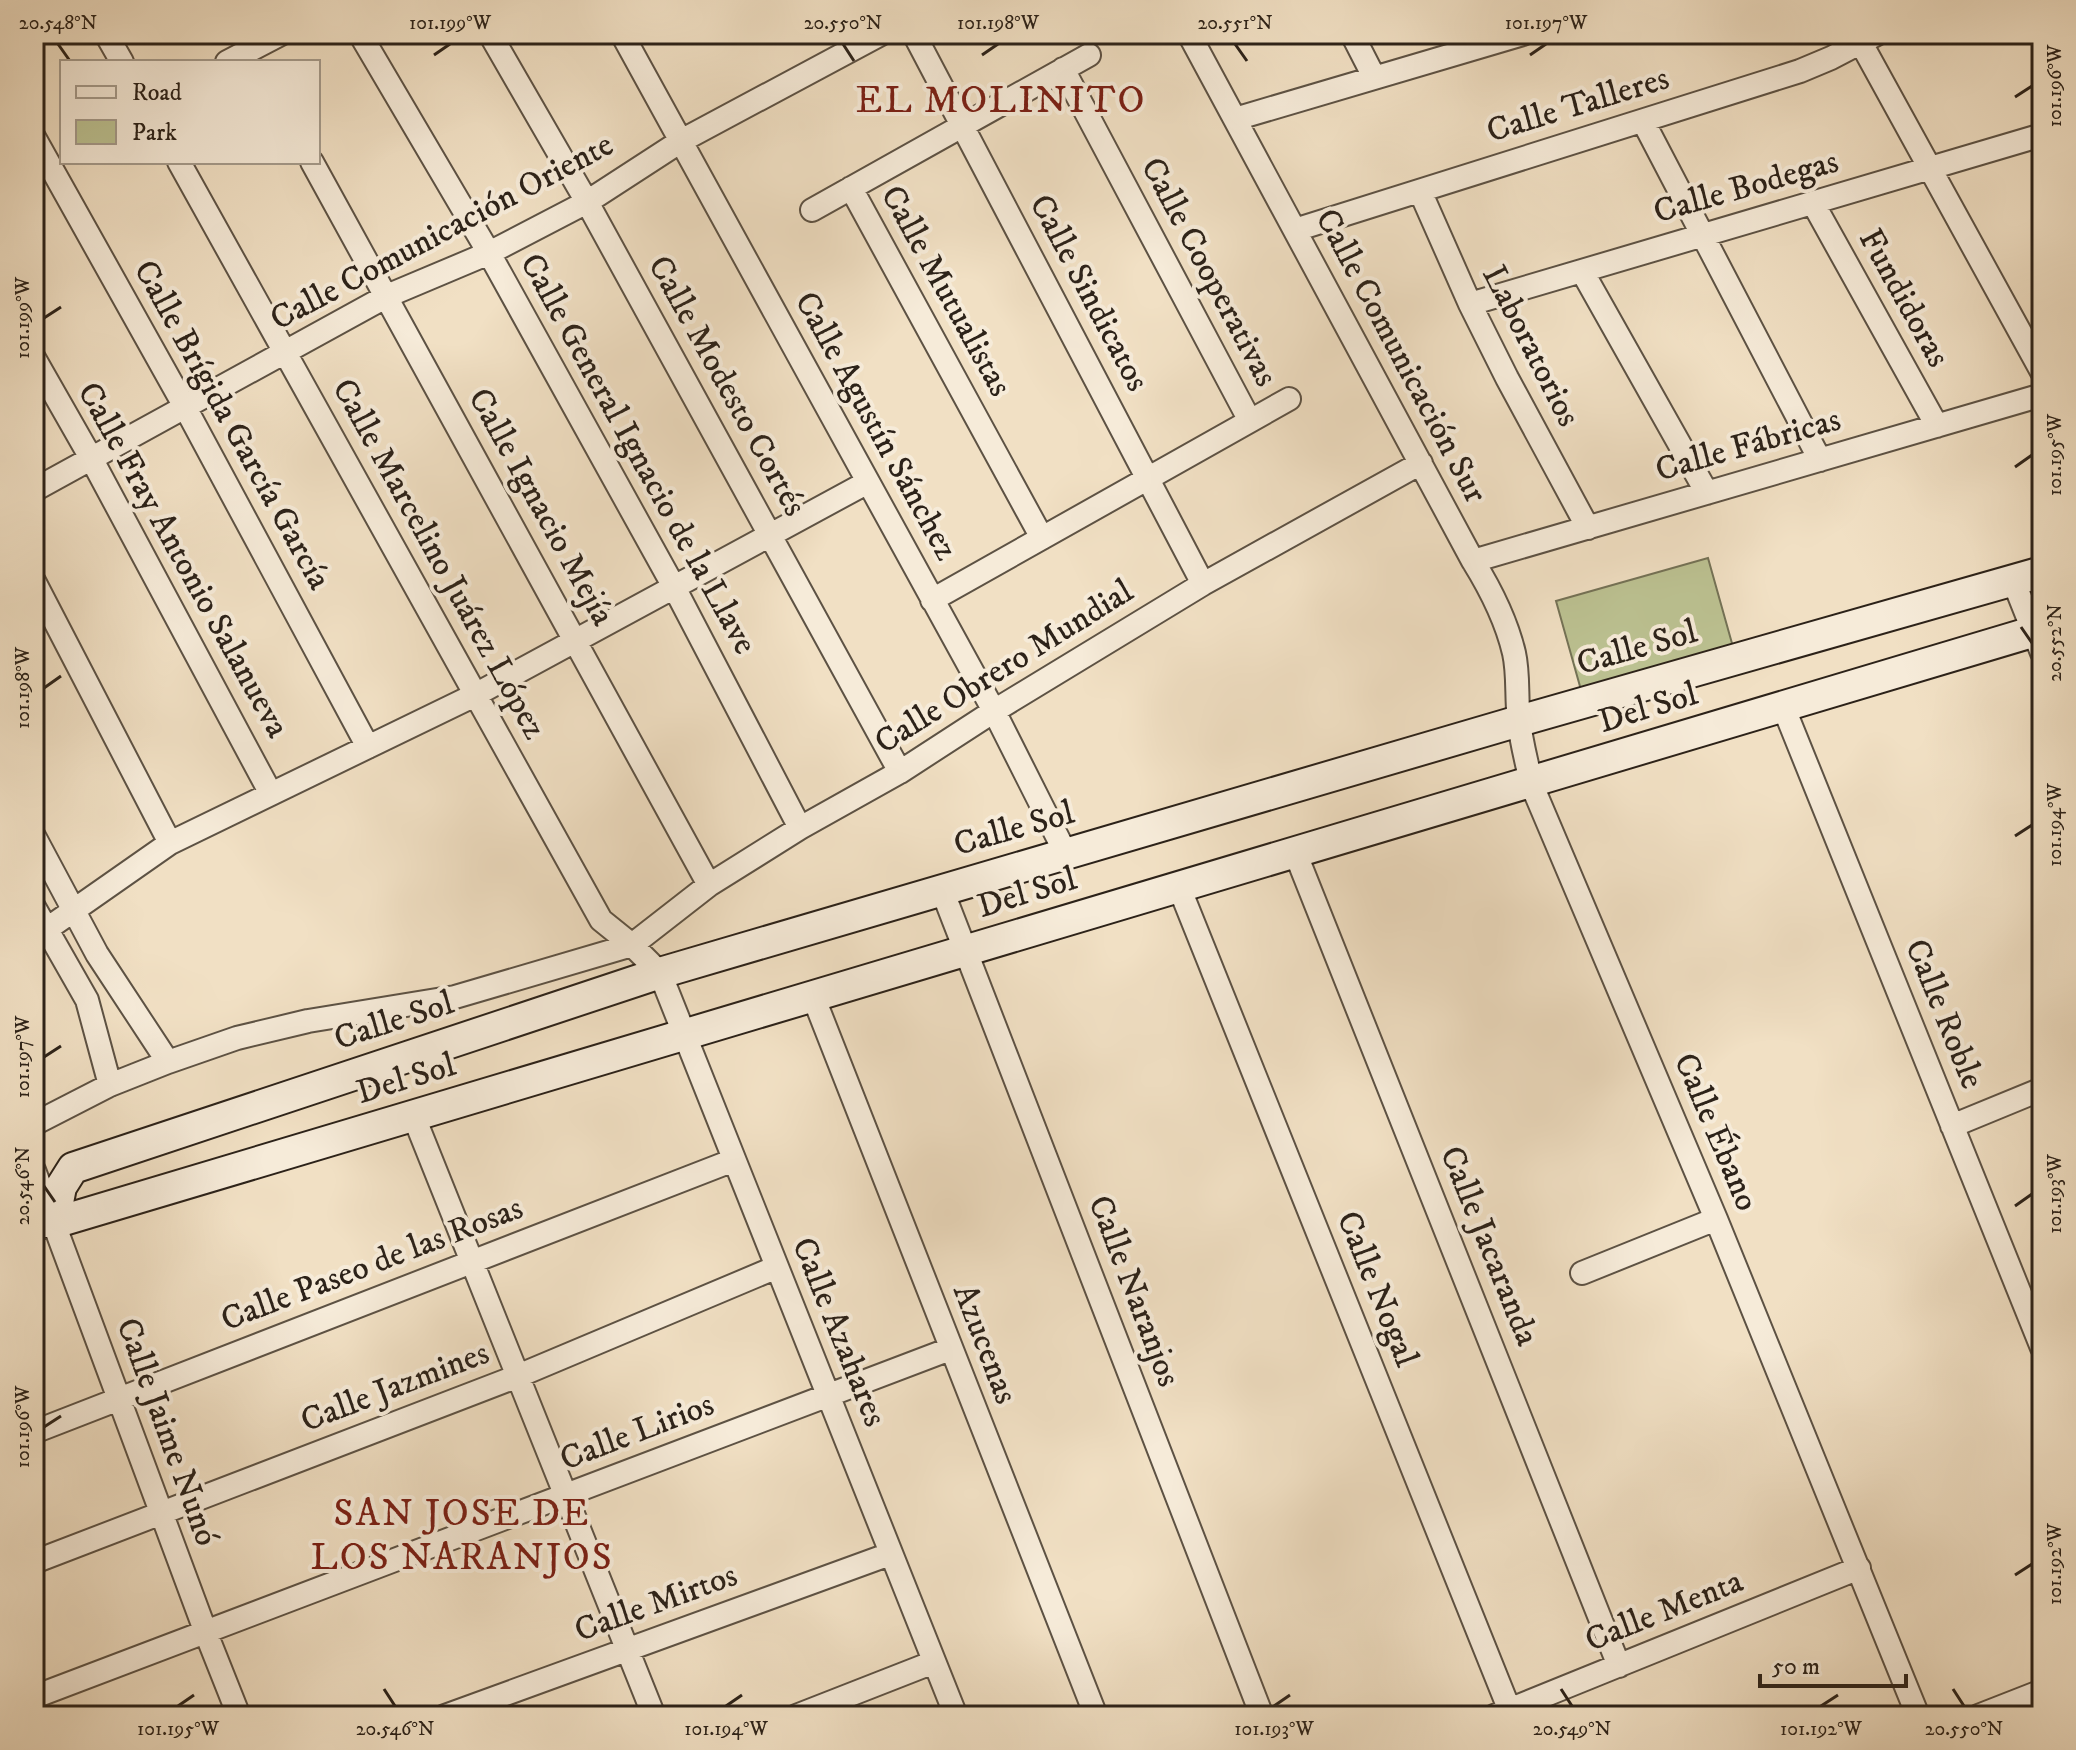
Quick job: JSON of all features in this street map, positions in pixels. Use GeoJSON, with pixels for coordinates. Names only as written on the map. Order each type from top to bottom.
{"type":"FeatureCollection","features":[{"type":"Feature","properties":{"kind":"street"},"geometry":{"type":"LineString","coordinates":[[106,34],[121,60]]}},
{"type":"Feature","properties":{"kind":"street"},"geometry":{"type":"LineString","coordinates":[[230,60],[281,34]]}},
{"type":"Feature","properties":{"kind":"street","name":"Calle General Ignacio de la Llave"},"geometry":{"type":"LineString","coordinates":[[360,34],[489,253],[674,587],[800,828]]}},
{"type":"Feature","properties":{"kind":"street","name":"Calle Modesto Cortés"},"geometry":{"type":"LineString","coordinates":[[490,34],[587,202],[900,772]]}},
{"type":"Feature","properties":{"kind":"street","name":"Calle Agustín Sánchez"},"geometry":{"type":"LineString","coordinates":[[622,34],[994,711],[1066,854]]}},
{"type":"Feature","properties":{"kind":"street","name":"Calle Comunicación Oriente"},"geometry":{"type":"LineString","coordinates":[[34,490],[387,296],[489,253],[587,202],[681,141],[881,34]]}},
{"type":"Feature","properties":{"kind":"street","name":"Calle Sindicatos"},"geometry":{"type":"LineString","coordinates":[[914,34],[1203,584]]}},
{"type":"Feature","properties":{"kind":"street","name":"Calle Comunicación Sur"},"geometry":{"type":"LineString","coordinates":[[1189,34],[1491,590],[1511,643],[1519,687],[1519,721]]}},
{"type":"Feature","properties":{"kind":"street"},"geometry":{"type":"LineString","coordinates":[[1352,34],[1374,77]]}},
{"type":"Feature","properties":{"kind":"street"},"geometry":{"type":"LineString","coordinates":[[1235,119],[1521,34]]}},
{"type":"Feature","properties":{"kind":"street"},"geometry":{"type":"LineString","coordinates":[[1869,38],[1930,168],[2042,372]]}},
{"type":"Feature","properties":{"kind":"street","name":"Calle Talleres"},"geometry":{"type":"LineString","coordinates":[[1295,230],[1800,71],[1869,38]]}},
{"type":"Feature","properties":{"kind":"street"},"geometry":{"type":"LineString","coordinates":[[962,126],[1089,55]]}},
{"type":"Feature","properties":{"kind":"street","name":"Calle Cooperativas"},"geometry":{"type":"LineString","coordinates":[[1063,69],[1250,421]]}},
{"type":"Feature","properties":{"kind":"street"},"geometry":{"type":"LineString","coordinates":[[1643,121],[1820,460]]}},
{"type":"Feature","properties":{"kind":"street","name":"Calle Mutualistas"},"geometry":{"type":"LineString","coordinates":[[962,126],[851,188],[1042,538]]}},
{"type":"Feature","properties":{"kind":"street","name":"Calle Bodegas"},"geometry":{"type":"LineString","coordinates":[[1470,304],[2042,135]]}},
{"type":"Feature","properties":{"kind":"street","name":"Calle Brígida García García"},"geometry":{"type":"LineString","coordinates":[[34,137],[185,407],[368,747]]}},
{"type":"Feature","properties":{"kind":"street","name":"Calle Marcelino Juárez López"},"geometry":{"type":"LineString","coordinates":[[180,164],[601,920],[660,973]]}},
{"type":"Feature","properties":{"kind":"street","name":"Calle Ignacio Mejía"},"geometry":{"type":"LineString","coordinates":[[313,164],[709,885]]}},
{"type":"Feature","properties":{"kind":"street"},"geometry":{"type":"LineString","coordinates":[[812,210],[851,188]]}},
{"type":"Feature","properties":{"kind":"street","name":"Laboratorios"},"geometry":{"type":"LineString","coordinates":[[1420,191],[1470,304],[1588,528]]}},
{"type":"Feature","properties":{"kind":"street","name":"Fundidoras"},"geometry":{"type":"LineString","coordinates":[[1813,203],[1937,426]]}},
{"type":"Feature","properties":{"kind":"street"},"geometry":{"type":"LineString","coordinates":[[1582,271],[1707,493]]}},
{"type":"Feature","properties":{"kind":"street","name":"Calle Fray Antonio Salanueva"},"geometry":{"type":"LineString","coordinates":[[34,358],[271,794]]}},
{"type":"Feature","properties":{"kind":"street","name":"Calle Fábricas"},"geometry":{"type":"LineString","coordinates":[[1473,561],[2042,395]]}},
{"type":"Feature","properties":{"kind":"street","name":"Calle Cooperativas"},"geometry":{"type":"LineString","coordinates":[[1148,479],[1289,399]]}},
{"type":"Feature","properties":{"kind":"street","name":"Calle Obrero Mundial"},"geometry":{"type":"LineString","coordinates":[[632,945],[709,885],[800,828],[900,772],[1203,584],[1421,463]]}},
{"type":"Feature","properties":{"kind":"street"},"geometry":{"type":"LineString","coordinates":[[932,600],[1148,479]]}},
{"type":"Feature","properties":{"kind":"street"},"geometry":{"type":"LineString","coordinates":[[47,929],[170,843],[475,695],[868,482]]}},
{"type":"Feature","properties":{"kind":"street"},"geometry":{"type":"LineString","coordinates":[[2028,576],[2039,638]]}},
{"type":"Feature","properties":{"kind":"street","name":"Calle Sol"},"geometry":{"type":"LineString","coordinates":[[44,1226],[73,1168],[660,973],[1519,721],[2028,576]]}},
{"type":"Feature","properties":{"kind":"street"},"geometry":{"type":"LineString","coordinates":[[34,581],[170,843]]}},
{"type":"Feature","properties":{"kind":"street","name":"Del Sol"},"geometry":{"type":"LineString","coordinates":[[44,1226],[1783,706],[2039,638]]}},
{"type":"Feature","properties":{"kind":"street","name":"Calle Roble"},"geometry":{"type":"LineString","coordinates":[[1783,706],[2042,1348]]}},
{"type":"Feature","properties":{"kind":"street","name":"Calle Ébano"},"geometry":{"type":"LineString","coordinates":[[1519,721],[1531,783],[1716,1219],[1918,1716]]}},
{"type":"Feature","properties":{"kind":"street"},"geometry":{"type":"LineString","coordinates":[[34,836],[97,954],[168,1062]]}},
{"type":"Feature","properties":{"kind":"street","name":"Calle Jacaranda"},"geometry":{"type":"LineString","coordinates":[[1295,852],[1619,1666]]}},
{"type":"Feature","properties":{"kind":"street","name":"Calle Nogal"},"geometry":{"type":"LineString","coordinates":[[1179,887],[1505,1714]]}},
{"type":"Feature","properties":{"kind":"street","name":"Calle Naranjos"},"geometry":{"type":"LineString","coordinates":[[942,890],[1262,1716]]}},
{"type":"Feature","properties":{"kind":"street"},"geometry":{"type":"LineString","coordinates":[[34,907],[87,1000],[110,1085]]}},
{"type":"Feature","properties":{"kind":"street"},"geometry":{"type":"LineString","coordinates":[[34,1124],[110,1085],[237,1038],[308,1021],[455,997],[632,945]]}},
{"type":"Feature","properties":{"kind":"street"},"geometry":{"type":"LineString","coordinates":[[87,1000],[97,954]]}},
{"type":"Feature","properties":{"kind":"street","name":"Calle Azahares"},"geometry":{"type":"LineString","coordinates":[[660,973],[956,1716]]}},
{"type":"Feature","properties":{"kind":"street","name":"Azucenas"},"geometry":{"type":"LineString","coordinates":[[813,996],[1096,1716]]}},
{"type":"Feature","properties":{"kind":"street"},"geometry":{"type":"LineString","coordinates":[[1952,1126],[2042,1089]]}},
{"type":"Feature","properties":{"kind":"street"},"geometry":{"type":"LineString","coordinates":[[414,1117],[654,1716]]}},
{"type":"Feature","properties":{"kind":"street","name":"Calle Paseo de las Rosas"},"geometry":{"type":"LineString","coordinates":[[34,1432],[734,1160]]}},
{"type":"Feature","properties":{"kind":"street","name":"Calle Jaime Nunó"},"geometry":{"type":"LineString","coordinates":[[34,1170],[44,1226],[119,1399],[239,1716]]}},
{"type":"Feature","properties":{"kind":"street"},"geometry":{"type":"LineString","coordinates":[[1582,1273],[1716,1219]]}},
{"type":"Feature","properties":{"kind":"street","name":"Calle Jazmines"},"geometry":{"type":"LineString","coordinates":[[34,1562],[518,1376],[777,1267]]}},
{"type":"Feature","properties":{"kind":"street","name":"Calle Lirios"},"geometry":{"type":"LineString","coordinates":[[34,1697],[950,1349]]}},
{"type":"Feature","properties":{"kind":"street","name":"Calle Mirtos"},"geometry":{"type":"LineString","coordinates":[[445,1716],[890,1554]]}},
{"type":"Feature","properties":{"kind":"street","name":"Calle Menta"},"geometry":{"type":"LineString","coordinates":[[1505,1714],[1859,1568]]}},
{"type":"Feature","properties":{"kind":"street"},"geometry":{"type":"LineString","coordinates":[[796,1716],[934,1662]]}},
{"type":"Feature","properties":{"kind":"street"},"geometry":{"type":"LineString","coordinates":[[1978,1716],[2042,1691]]}},
{"type":"Feature","properties":{"kind":"green space"},"geometry":{"type":"Polygon","coordinates":[[[1708,558],[1735,654],[1583,697],[1556,601],[1708,558]]]}},
{"type":"Feature","properties":{"kind":"district","name":"EL MOLINITO"},"geometry":{"type":"Point","coordinates":[1001,101]}},
{"type":"Feature","properties":{"kind":"district","name":"SAN JOSE DE LOS NARANJOS"},"geometry":{"type":"Point","coordinates":[462,1536]}}]}
